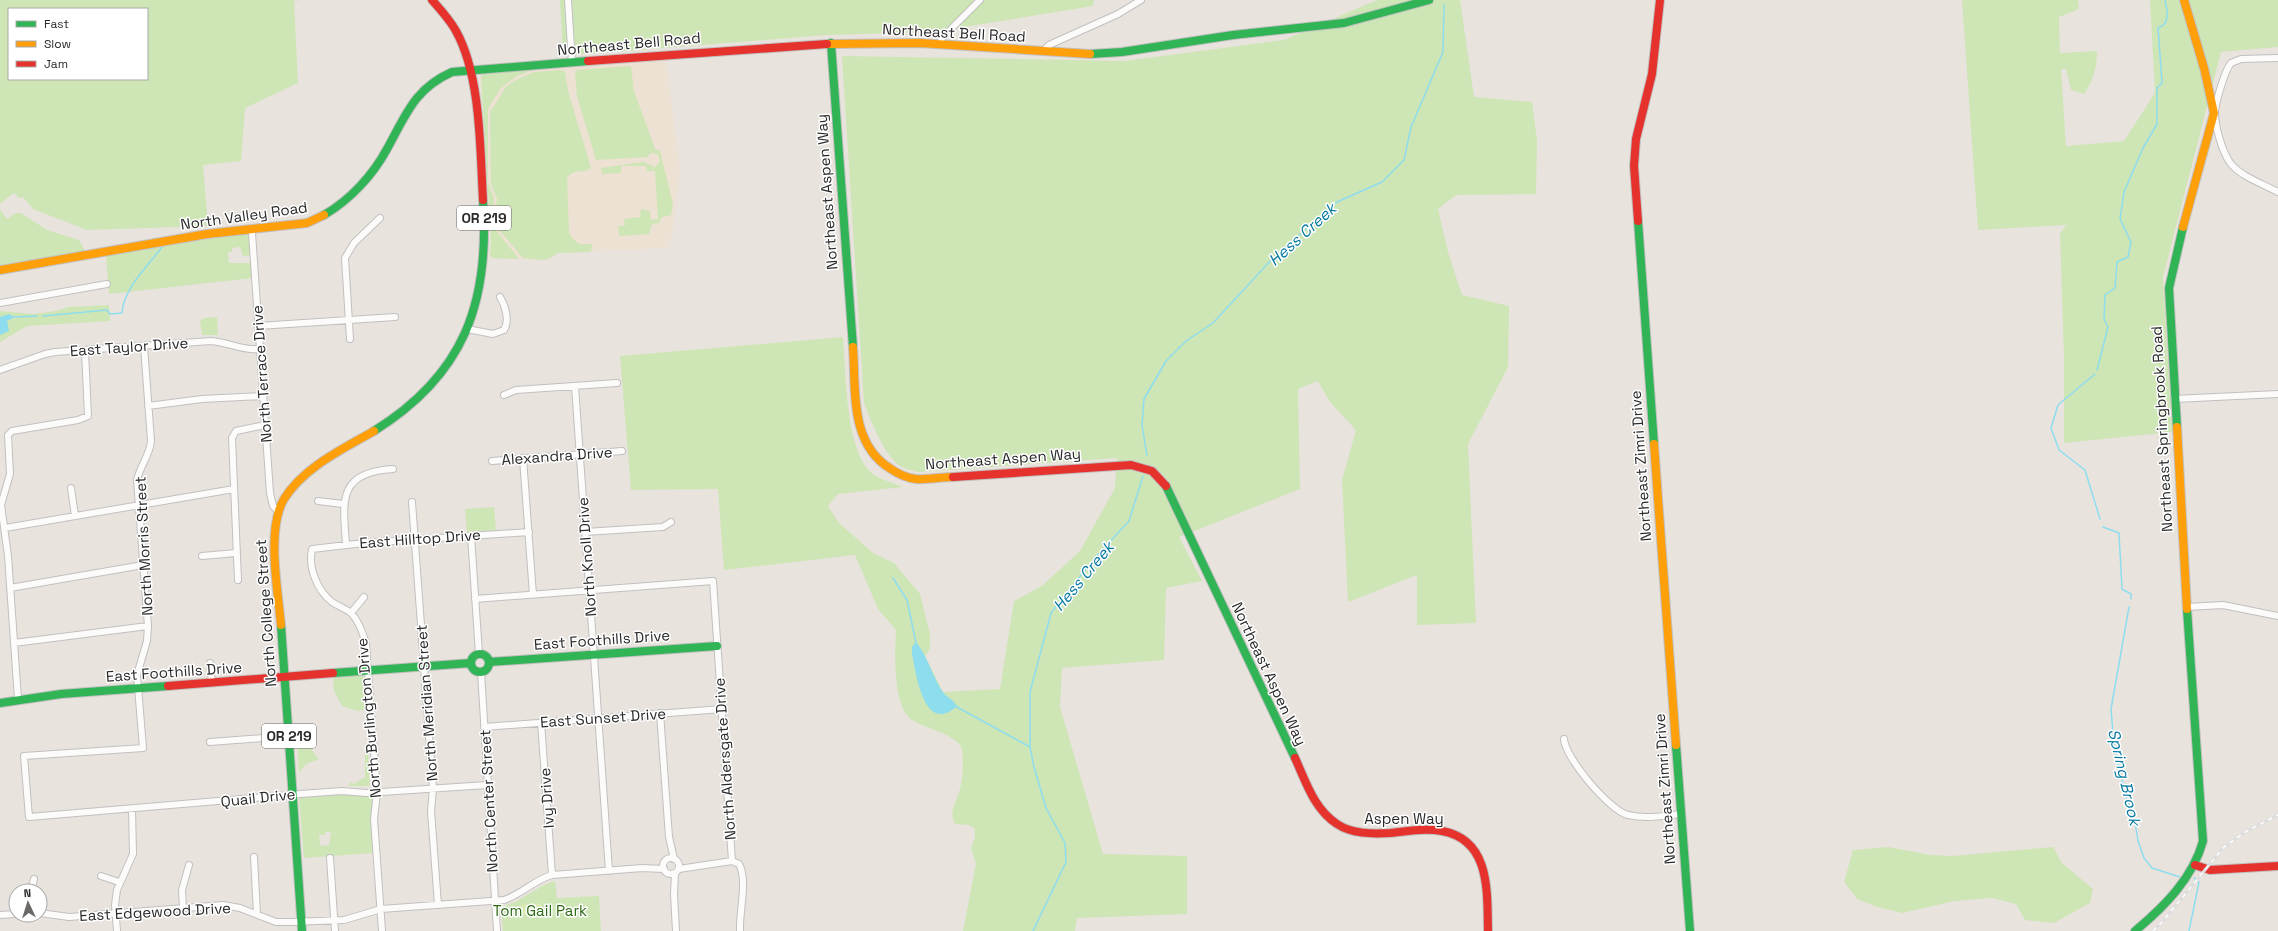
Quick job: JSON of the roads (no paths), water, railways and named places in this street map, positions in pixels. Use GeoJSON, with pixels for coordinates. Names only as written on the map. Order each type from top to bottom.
{"type":"FeatureCollection","features":[{"type":"Feature","properties":{"kind":"street","name":"OR 219"},"geometry":{"type":"LineString","coordinates":[[432,0],[452,27],[472,70]]}},
{"type":"Feature","properties":{"kind":"street"},"geometry":{"type":"LineString","coordinates":[[568,0],[572,63]]}},
{"type":"Feature","properties":{"kind":"street"},"geometry":{"type":"LineString","coordinates":[[940,44],[942,38],[980,0]]}},
{"type":"Feature","properties":{"kind":"street"},"geometry":{"type":"LineString","coordinates":[[1043,52],[1049,45],[1118,14],[1141,0]]}},
{"type":"Feature","properties":{"kind":"street","name":"Northeast Bell Road"},"geometry":{"type":"LineString","coordinates":[[472,70],[785,45],[831,43],[940,44],[1043,52],[1098,54],[1146,50],[1233,34],[1344,23],[1429,0]]}},
{"type":"Feature","properties":{"kind":"street","name":"Northeast Zimri Drive"},"geometry":{"type":"LineString","coordinates":[[1660,0],[1652,74],[1636,139],[1633,158],[1690,931]]}},
{"type":"Feature","properties":{"kind":"street","name":"Northeast Springbrook Road"},"geometry":{"type":"LineString","coordinates":[[2135,931],[2159,910],[2194,865],[2202,848],[2203,831],[2187,607],[2169,297],[2170,276],[2214,113],[2200,52],[2184,0]]}},
{"type":"Feature","properties":{"kind":"street","name":"Northeast Aspen Way"},"geometry":{"type":"LineString","coordinates":[[831,43],[858,421],[860,433],[869,452],[888,469],[916,479],[1125,465],[1145,467],[1153,471],[1165,484],[1312,796],[1324,814],[1341,827]]}},
{"type":"Feature","properties":{"kind":"street"},"geometry":{"type":"LineString","coordinates":[[2278,58],[2241,59],[2231,63],[2225,72],[2214,113],[2226,155],[2231,164],[2238,170],[2278,192]]}},
{"type":"Feature","properties":{"kind":"street","name":"North Valley Road"},"geometry":{"type":"LineString","coordinates":[[0,270],[207,234],[315,221],[328,214],[342,202],[379,162],[408,108],[427,85],[452,72],[472,70]]}},
{"type":"Feature","properties":{"kind":"street","name":"North College Street"},"geometry":{"type":"LineString","coordinates":[[302,931],[275,546],[279,512],[289,492],[309,473],[392,419],[420,397],[447,364],[467,329],[480,291],[485,247],[478,126],[472,70]]}},
{"type":"Feature","properties":{"kind":"street"},"geometry":{"type":"LineString","coordinates":[[350,339],[345,258],[354,243],[380,218]]}},
{"type":"Feature","properties":{"kind":"street","name":"North Terrace Drive"},"geometry":{"type":"LineString","coordinates":[[252,233],[259,349],[271,501],[279,512]]}},
{"type":"Feature","properties":{"kind":"street"},"geometry":{"type":"LineString","coordinates":[[0,303],[107,284]]}},
{"type":"Feature","properties":{"kind":"street"},"geometry":{"type":"LineString","coordinates":[[467,329],[493,334],[504,330],[506,324],[505,306],[500,297]]}},
{"type":"Feature","properties":{"kind":"street"},"geometry":{"type":"LineString","coordinates":[[258,326],[395,317]]}},
{"type":"Feature","properties":{"kind":"street","name":"East Taylor Drive"},"geometry":{"type":"LineString","coordinates":[[0,370],[45,354],[211,341],[223,342],[242,349],[259,349]]}},
{"type":"Feature","properties":{"kind":"street","name":"North Morris Street"},"geometry":{"type":"LineString","coordinates":[[29,817],[24,756],[143,748],[138,670],[147,641],[148,626],[137,480],[139,470],[150,449],[144,346]]}},
{"type":"Feature","properties":{"kind":"street"},"geometry":{"type":"LineString","coordinates":[[18,699],[5,528],[1,505],[10,474],[8,433],[78,420],[88,416],[85,351]]}},
{"type":"Feature","properties":{"kind":"street"},"geometry":{"type":"LineString","coordinates":[[504,395],[516,390],[617,383]]}},
{"type":"Feature","properties":{"kind":"street","name":"North Knoll Drive"},"geometry":{"type":"LineString","coordinates":[[575,386],[609,871]]}},
{"type":"Feature","properties":{"kind":"street"},"geometry":{"type":"LineString","coordinates":[[2174,399],[2278,394]]}},
{"type":"Feature","properties":{"kind":"street"},"geometry":{"type":"LineString","coordinates":[[148,406],[202,399],[263,396]]}},
{"type":"Feature","properties":{"kind":"street"},"geometry":{"type":"LineString","coordinates":[[238,580],[232,434],[241,429],[265,425]]}},
{"type":"Feature","properties":{"kind":"street","name":"Alexandra Drive"},"geometry":{"type":"LineString","coordinates":[[492,460],[622,451]]}},
{"type":"Feature","properties":{"kind":"street"},"geometry":{"type":"LineString","coordinates":[[523,458],[533,595]]}},
{"type":"Feature","properties":{"kind":"street"},"geometry":{"type":"LineString","coordinates":[[346,544],[343,504],[346,494],[356,481],[372,472],[392,469]]}},
{"type":"Feature","properties":{"kind":"street"},"geometry":{"type":"LineString","coordinates":[[70,488],[75,516]]}},
{"type":"Feature","properties":{"kind":"street"},"geometry":{"type":"LineString","coordinates":[[5,528],[234,489]]}},
{"type":"Feature","properties":{"kind":"street"},"geometry":{"type":"LineString","coordinates":[[318,501],[343,504]]}},
{"type":"Feature","properties":{"kind":"street","name":"North Meridian Street"},"geometry":{"type":"LineString","coordinates":[[412,502],[433,789],[431,811],[438,905]]}},
{"type":"Feature","properties":{"kind":"street"},"geometry":{"type":"LineString","coordinates":[[585,532],[663,527],[671,522]]}},
{"type":"Feature","properties":{"kind":"street","name":"East Hilltop Drive"},"geometry":{"type":"LineString","coordinates":[[312,549],[346,544],[529,532]]}},
{"type":"Feature","properties":{"kind":"street"},"geometry":{"type":"LineString","coordinates":[[471,536],[479,654]]}},
{"type":"Feature","properties":{"kind":"street","name":"North Burlington Drive"},"geometry":{"type":"LineString","coordinates":[[312,549],[312,568],[318,586],[331,601],[351,613],[364,635],[377,792],[374,819],[382,931]]}},
{"type":"Feature","properties":{"kind":"street"},"geometry":{"type":"LineString","coordinates":[[202,556],[236,553]]}},
{"type":"Feature","properties":{"kind":"street"},"geometry":{"type":"LineString","coordinates":[[10,588],[144,565]]}},
{"type":"Feature","properties":{"kind":"street","name":"North Aldersgate Drive"},"geometry":{"type":"LineString","coordinates":[[589,591],[713,582],[732,862],[739,864],[741,869],[743,891],[739,911],[740,931]]}},
{"type":"Feature","properties":{"kind":"street"},"geometry":{"type":"LineString","coordinates":[[475,599],[589,591]]}},
{"type":"Feature","properties":{"kind":"street"},"geometry":{"type":"LineString","coordinates":[[351,613],[364,596]]}},
{"type":"Feature","properties":{"kind":"street"},"geometry":{"type":"LineString","coordinates":[[2187,607],[2223,605],[2278,616]]}},
{"type":"Feature","properties":{"kind":"street"},"geometry":{"type":"LineString","coordinates":[[14,643],[148,626]]}},
{"type":"Feature","properties":{"kind":"street","name":"East Foothills Drive"},"geometry":{"type":"LineString","coordinates":[[489,662],[717,646]]}},
{"type":"Feature","properties":{"kind":"street"},"geometry":{"type":"LineString","coordinates":[[479,654],[487,657],[489,662],[488,667],[481,672],[473,669],[471,663],[474,656],[479,654]]}},
{"type":"Feature","properties":{"kind":"street"},"geometry":{"type":"LineString","coordinates":[[210,663],[212,683]]}},
{"type":"Feature","properties":{"kind":"street","name":"East Foothills Drive"},"geometry":{"type":"LineString","coordinates":[[0,703],[18,699],[138,688],[471,663]]}},
{"type":"Feature","properties":{"kind":"street","name":"North Center Street"},"geometry":{"type":"LineString","coordinates":[[481,672],[497,931]]}},
{"type":"Feature","properties":{"kind":"street","name":"East Sunset Drive"},"geometry":{"type":"LineString","coordinates":[[484,727],[722,708]]}},
{"type":"Feature","properties":{"kind":"street"},"geometry":{"type":"LineString","coordinates":[[660,713],[676,931]]}},
{"type":"Feature","properties":{"kind":"street","name":"Ivy Drive"},"geometry":{"type":"LineString","coordinates":[[542,722],[552,875]]}},
{"type":"Feature","properties":{"kind":"street"},"geometry":{"type":"LineString","coordinates":[[210,742],[289,736]]}},
{"type":"Feature","properties":{"kind":"street"},"geometry":{"type":"LineString","coordinates":[[1564,740],[1567,752],[1582,772],[1620,812],[1638,817],[1681,814]]}},
{"type":"Feature","properties":{"kind":"street","name":"Quail Drive"},"geometry":{"type":"LineString","coordinates":[[29,817],[342,791],[377,792],[487,785]]}},
{"type":"Feature","properties":{"kind":"street"},"geometry":{"type":"LineString","coordinates":[[117,931],[116,897],[119,882],[134,854],[132,809]]}},
{"type":"Feature","properties":{"kind":"street","name":"Aspen Way"},"geometry":{"type":"LineString","coordinates":[[1341,827],[1350,831],[1369,834],[1434,830],[1451,833],[1464,839],[1475,852],[1484,872],[1488,931]]}},
{"type":"Feature","properties":{"kind":"street"},"geometry":{"type":"LineString","coordinates":[[254,857],[257,914]]}},
{"type":"Feature","properties":{"kind":"street"},"geometry":{"type":"LineString","coordinates":[[330,858],[335,931]]}},
{"type":"Feature","properties":{"kind":"street","name":"East Edgewood Drive"},"geometry":{"type":"LineString","coordinates":[[48,915],[69,917],[232,905],[276,922],[335,921],[344,920],[380,909],[495,901],[513,897],[540,879],[552,875],[732,862]]}},
{"type":"Feature","properties":{"kind":"street"},"geometry":{"type":"LineString","coordinates":[[183,908],[182,890],[189,865]]}},
{"type":"Feature","properties":{"kind":"street"},"geometry":{"type":"LineString","coordinates":[[2194,865],[2210,870],[2278,866]]}},
{"type":"Feature","properties":{"kind":"street"},"geometry":{"type":"LineString","coordinates":[[100,876],[119,882]]}},
{"type":"Feature","properties":{"kind":"street"},"geometry":{"type":"LineString","coordinates":[[33,883],[34,879]]}},
{"type":"Feature","properties":{"kind":"water"},"geometry":{"type":"Polygon","coordinates":[[[9,314],[15,317],[7,321],[9,331],[0,335],[0,317],[9,314]]]}},
{"type":"Feature","properties":{"kind":"water"},"geometry":{"type":"Polygon","coordinates":[[[916,642],[924,654],[942,691],[957,706],[946,713],[937,713],[929,708],[924,699],[919,687],[912,654],[912,647],[916,642]]]}},
{"type":"Feature","properties":{"kind":"waterway","name":"Spring Brook"},"geometry":{"type":"LineString","coordinates":[[2097,370],[2108,327],[2104,319],[2105,295],[2115,288],[2117,262],[2128,257],[2131,242],[2120,219],[2124,192],[2143,148],[2157,124],[2157,88],[2162,83],[2158,28],[2162,26],[2166,20],[2167,12],[2165,0]]}},
{"type":"Feature","properties":{"kind":"waterway","name":"Hess Creek"},"geometry":{"type":"LineString","coordinates":[[1147,456],[1142,425],[1144,399],[1166,361],[1186,341],[1213,323],[1272,259],[1337,202],[1382,182],[1404,160],[1411,127],[1443,52],[1444,5]]}},
{"type":"Feature","properties":{"kind":"waterway"},"geometry":{"type":"LineString","coordinates":[[43,316],[107,310],[110,314],[122,313],[123,304],[131,287],[162,247]]}},
{"type":"Feature","properties":{"kind":"waterway"},"geometry":{"type":"LineString","coordinates":[[15,317],[37,316]]}},
{"type":"Feature","properties":{"kind":"waterway","name":"Spring Brook"},"geometry":{"type":"LineString","coordinates":[[2095,374],[2058,405],[2051,428],[2059,450],[2085,470],[2100,519]]}},
{"type":"Feature","properties":{"kind":"waterway","name":"Hess Creek"},"geometry":{"type":"LineString","coordinates":[[1033,931],[1066,862],[1065,843],[1046,808],[1034,767],[1030,747],[1030,692],[1051,613],[1094,559],[1129,521],[1143,476]]}},
{"type":"Feature","properties":{"kind":"waterway","name":"Spring Brook"},"geometry":{"type":"LineString","coordinates":[[2103,527],[2119,533],[2122,589],[2131,594],[2131,599]]}},
{"type":"Feature","properties":{"kind":"waterway"},"geometry":{"type":"LineString","coordinates":[[893,578],[907,600],[916,643]]}},
{"type":"Feature","properties":{"kind":"waterway","name":"Spring Brook"},"geometry":{"type":"LineString","coordinates":[[2129,607],[2111,709],[2114,746],[2126,797],[2135,822],[2138,841],[2144,858],[2152,868],[2180,877]]}},
{"type":"Feature","properties":{"kind":"waterway"},"geometry":{"type":"LineString","coordinates":[[955,706],[1030,747]]}},
{"type":"Feature","properties":{"kind":"waterway","name":"Spring Brook"},"geometry":{"type":"LineString","coordinates":[[2189,931],[2199,882]]}},
{"type":"Feature","properties":{"kind":"railway"},"geometry":{"type":"LineString","coordinates":[[2153,931],[2223,848],[2245,832],[2278,815]]}},
{"type":"Feature","properties":{"kind":"park label","name":"Tom Gail Park"},"geometry":{"type":"Point","coordinates":[540,911]}}]}
